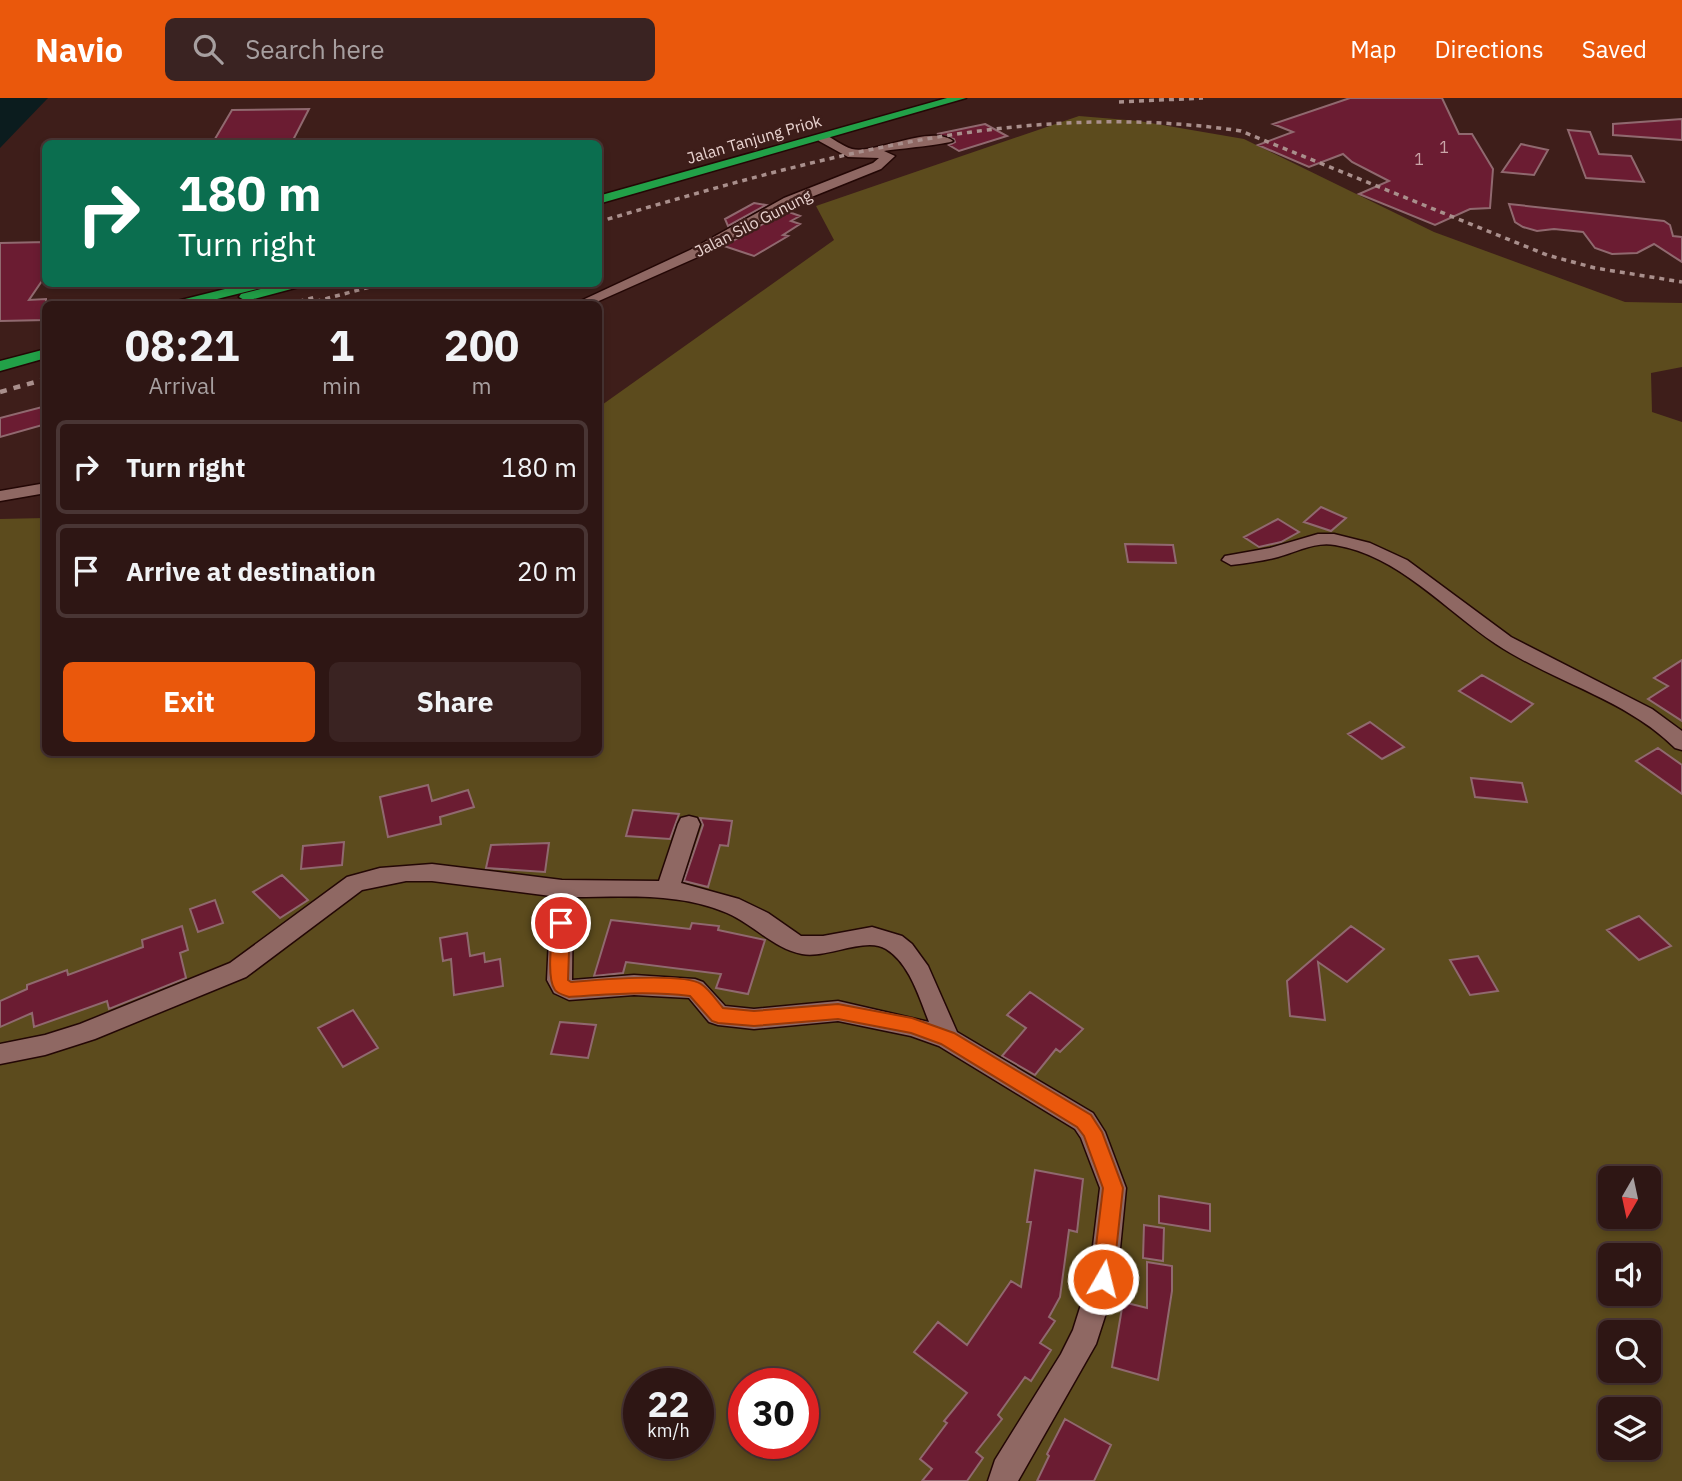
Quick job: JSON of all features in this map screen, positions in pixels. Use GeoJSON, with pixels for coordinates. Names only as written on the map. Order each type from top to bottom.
{"type":"FeatureCollection","features":[{"type":"Feature","properties":{"kind":"highway","name":"Jalan Tanjung Priok"},"geometry":{"type":"LineString","coordinates":[[602,191],[928,98]]}},
{"type":"Feature","properties":{"kind":"highway","name":"Jalan Tanjung Priok"},"geometry":{"type":"LineString","coordinates":[[602,200],[960,98]]}},
{"type":"Feature","properties":{"kind":"highway"},"geometry":{"type":"LineString","coordinates":[[194,301],[248,287]]}},
{"type":"Feature","properties":{"kind":"highway"},"geometry":{"type":"LineString","coordinates":[[230,301],[283,287]]}},
{"type":"Feature","properties":{"kind":"highway"},"geometry":{"type":"LineString","coordinates":[[0,354],[42,343]]}},
{"type":"Feature","properties":{"kind":"highway"},"geometry":{"type":"LineString","coordinates":[[0,366],[42,354]]}},
{"type":"Feature","properties":{"kind":"street"},"geometry":{"type":"LineString","coordinates":[[823,138],[852,154],[917,141],[947,141]]}},
{"type":"Feature","properties":{"kind":"street","name":"Jalan Silo Gunung"},"geometry":{"type":"LineString","coordinates":[[587,301],[695,253],[789,201],[877,166],[889,156],[852,154]]}},
{"type":"Feature","properties":{"kind":"street"},"geometry":{"type":"LineString","coordinates":[[0,496],[42,489]]}},
{"type":"Feature","properties":{"kind":"street"},"geometry":{"type":"LineString","coordinates":[[1231,560],[1272,553],[1318,539],[1334,539],[1364,547],[1401,564],[1504,641],[1644,714],[1670,731],[1682,743]]}},
{"type":"Feature","properties":{"kind":"street"},"geometry":{"type":"LineString","coordinates":[[668,888],[689,824]]}},
{"type":"Feature","properties":{"kind":"street"},"geometry":{"type":"LineString","coordinates":[[0,1054],[45,1045],[86,1032],[238,970],[355,883],[370,877],[427,872],[562,889],[668,888],[721,901],[749,913],[765,922],[782,937],[800,945],[819,946],[873,937],[890,940],[916,966],[947,1039]]}},
{"type":"Feature","properties":{"kind":"street"},"geometry":{"type":"LineString","coordinates":[[562,889],[559,980],[562,986],[569,990],[634,985],[687,988],[695,989],[718,1015],[754,1019],[838,1012],[912,1026],[947,1039],[1084,1121],[1092,1132],[1113,1188],[1103,1279],[1086,1334],[1071,1364],[1006,1471],[1003,1481]]}},
{"type":"Feature","properties":{"kind":"shaded area"},"geometry":{"type":"Polygon","coordinates":[[[0,98],[48,98],[0,148],[0,98]]]}},
{"type":"Feature","properties":{"kind":"shaded area"},"geometry":{"type":"Polygon","coordinates":[[[1079,116],[1139,121],[1244,139],[1434,232],[1625,302],[1682,303],[1682,367],[1651,373],[1652,412],[1682,422],[1682,1481],[0,1481],[0,519],[42,518],[42,756],[602,756],[602,405],[834,240],[816,206],[1079,116]]]}},
{"type":"Feature","properties":{"kind":"building"},"geometry":{"type":"Polygon","coordinates":[[[1350,98],[1442,98],[1459,134],[1472,134],[1493,169],[1490,208],[1470,209],[1435,225],[1359,194],[1389,181],[1352,162],[1343,154],[1309,167],[1258,145],[1293,132],[1273,124],[1350,98]]]}},
{"type":"Feature","properties":{"kind":"building"},"geometry":{"type":"Polygon","coordinates":[[[309,109],[293,140],[214,140],[232,110],[309,109]]]}},
{"type":"Feature","properties":{"kind":"building"},"geometry":{"type":"Polygon","coordinates":[[[1682,119],[1682,140],[1613,135],[1613,124],[1682,119]]]}},
{"type":"Feature","properties":{"kind":"building"},"geometry":{"type":"Polygon","coordinates":[[[985,124],[1007,136],[959,151],[949,145],[955,142],[954,139],[937,134],[985,124]]]}},
{"type":"Feature","properties":{"kind":"building"},"geometry":{"type":"Polygon","coordinates":[[[1568,130],[1590,132],[1599,154],[1631,156],[1644,182],[1586,178],[1568,130]]]}},
{"type":"Feature","properties":{"kind":"building"},"geometry":{"type":"Polygon","coordinates":[[[1521,144],[1548,150],[1534,175],[1502,172],[1521,144]]]}},
{"type":"Feature","properties":{"kind":"building"},"geometry":{"type":"Polygon","coordinates":[[[754,203],[766,205],[728,226],[725,219],[754,203]]]}},
{"type":"Feature","properties":{"kind":"building"},"geometry":{"type":"Polygon","coordinates":[[[1509,204],[1664,221],[1670,225],[1673,236],[1682,237],[1682,262],[1654,244],[1637,253],[1612,254],[1595,248],[1583,232],[1554,229],[1537,231],[1523,227],[1515,222],[1509,204]]]}},
{"type":"Feature","properties":{"kind":"building"},"geometry":{"type":"Polygon","coordinates":[[[786,211],[800,216],[791,221],[800,224],[783,235],[788,236],[754,256],[724,246],[786,211]]]}},
{"type":"Feature","properties":{"kind":"building"},"geometry":{"type":"Polygon","coordinates":[[[42,242],[42,281],[29,300],[46,299],[42,301],[42,320],[0,321],[0,243],[42,242]]]}},
{"type":"Feature","properties":{"kind":"building"},"geometry":{"type":"Polygon","coordinates":[[[42,407],[42,425],[0,437],[0,418],[42,407]]]}},
{"type":"Feature","properties":{"kind":"building"},"geometry":{"type":"Polygon","coordinates":[[[1321,507],[1346,518],[1331,531],[1304,522],[1321,507]]]}},
{"type":"Feature","properties":{"kind":"building"},"geometry":{"type":"Polygon","coordinates":[[[1278,519],[1299,532],[1281,542],[1259,547],[1244,537],[1278,519]]]}},
{"type":"Feature","properties":{"kind":"building"},"geometry":{"type":"Polygon","coordinates":[[[1125,544],[1173,545],[1176,563],[1128,562],[1125,544]]]}},
{"type":"Feature","properties":{"kind":"building"},"geometry":{"type":"Polygon","coordinates":[[[1682,660],[1682,721],[1648,699],[1668,686],[1654,678],[1682,660]]]}},
{"type":"Feature","properties":{"kind":"building"},"geometry":{"type":"Polygon","coordinates":[[[1482,675],[1533,704],[1511,722],[1459,691],[1482,675]]]}},
{"type":"Feature","properties":{"kind":"building"},"geometry":{"type":"Polygon","coordinates":[[[1370,722],[1404,747],[1382,759],[1348,734],[1370,722]]]}},
{"type":"Feature","properties":{"kind":"building"},"geometry":{"type":"Polygon","coordinates":[[[1658,748],[1682,765],[1682,794],[1636,761],[1658,748]]]}},
{"type":"Feature","properties":{"kind":"building"},"geometry":{"type":"Polygon","coordinates":[[[1471,778],[1522,783],[1527,802],[1475,797],[1471,778]]]}},
{"type":"Feature","properties":{"kind":"building"},"geometry":{"type":"Polygon","coordinates":[[[428,785],[432,801],[468,790],[474,807],[440,817],[441,824],[388,837],[380,797],[428,785]]]}},
{"type":"Feature","properties":{"kind":"building"},"geometry":{"type":"Polygon","coordinates":[[[633,810],[679,814],[670,839],[626,836],[633,810]]]}},
{"type":"Feature","properties":{"kind":"building"},"geometry":{"type":"Polygon","coordinates":[[[700,818],[732,821],[728,846],[720,845],[708,887],[684,881],[703,825],[700,818]]]}},
{"type":"Feature","properties":{"kind":"building"},"geometry":{"type":"Polygon","coordinates":[[[344,842],[342,865],[301,869],[303,846],[344,842]]]}},
{"type":"Feature","properties":{"kind":"building"},"geometry":{"type":"Polygon","coordinates":[[[549,843],[545,872],[486,868],[491,845],[549,843]]]}},
{"type":"Feature","properties":{"kind":"building"},"geometry":{"type":"Polygon","coordinates":[[[282,875],[308,900],[280,918],[253,892],[282,875]]]}},
{"type":"Feature","properties":{"kind":"building"},"geometry":{"type":"Polygon","coordinates":[[[215,900],[223,923],[198,932],[190,909],[215,900]]]}},
{"type":"Feature","properties":{"kind":"building"},"geometry":{"type":"Polygon","coordinates":[[[1639,916],[1671,946],[1639,960],[1607,930],[1639,916]]]}},
{"type":"Feature","properties":{"kind":"building"},"geometry":{"type":"Polygon","coordinates":[[[611,920],[690,929],[692,923],[719,926],[718,930],[765,940],[748,994],[716,988],[721,974],[626,962],[623,973],[594,976],[611,920]]]}},
{"type":"Feature","properties":{"kind":"building"},"geometry":{"type":"Polygon","coordinates":[[[182,926],[188,950],[180,953],[186,978],[109,1009],[107,1001],[34,1027],[32,1013],[0,1027],[0,1001],[27,989],[27,985],[67,970],[68,975],[143,947],[142,940],[182,926]]]}},
{"type":"Feature","properties":{"kind":"building"},"geometry":{"type":"Polygon","coordinates":[[[1351,926],[1384,949],[1347,982],[1318,962],[1325,1020],[1290,1016],[1287,981],[1351,926]]]}},
{"type":"Feature","properties":{"kind":"building"},"geometry":{"type":"Polygon","coordinates":[[[467,933],[470,956],[484,953],[485,962],[500,959],[503,986],[454,995],[451,959],[443,961],[440,938],[467,933]]]}},
{"type":"Feature","properties":{"kind":"building"},"geometry":{"type":"Polygon","coordinates":[[[1478,956],[1498,991],[1470,995],[1450,960],[1478,956]]]}},
{"type":"Feature","properties":{"kind":"building"},"geometry":{"type":"Polygon","coordinates":[[[1030,992],[1083,1029],[1060,1052],[1056,1049],[1035,1075],[1002,1056],[1026,1028],[1007,1015],[1030,992]]]}},
{"type":"Feature","properties":{"kind":"building"},"geometry":{"type":"Polygon","coordinates":[[[353,1010],[378,1048],[343,1067],[318,1028],[353,1010]]]}},
{"type":"Feature","properties":{"kind":"building"},"geometry":{"type":"Polygon","coordinates":[[[560,1022],[596,1025],[588,1058],[551,1054],[560,1022]]]}},
{"type":"Feature","properties":{"kind":"building"},"geometry":{"type":"Polygon","coordinates":[[[1035,1170],[1083,1179],[1077,1232],[1069,1230],[1060,1297],[1049,1317],[1055,1321],[1040,1343],[1051,1350],[1031,1381],[1025,1377],[998,1415],[1002,1419],[976,1452],[983,1458],[967,1481],[922,1481],[932,1469],[920,1459],[947,1423],[944,1421],[967,1393],[914,1352],[938,1322],[967,1345],[1011,1281],[1021,1287],[1031,1222],[1027,1222],[1035,1170]]]}},
{"type":"Feature","properties":{"kind":"building"},"geometry":{"type":"Polygon","coordinates":[[[1159,1196],[1210,1204],[1210,1231],[1159,1223],[1159,1196]]]}},
{"type":"Feature","properties":{"kind":"building"},"geometry":{"type":"Polygon","coordinates":[[[1144,1225],[1164,1228],[1163,1261],[1143,1258],[1144,1225]]]}},
{"type":"Feature","properties":{"kind":"building"},"geometry":{"type":"Polygon","coordinates":[[[1147,1262],[1172,1266],[1172,1291],[1158,1380],[1112,1367],[1123,1302],[1147,1308],[1147,1262]]]}},
{"type":"Feature","properties":{"kind":"building"},"geometry":{"type":"Polygon","coordinates":[[[1065,1419],[1111,1445],[1094,1481],[1037,1481],[1065,1419]]]}},
{"type":"Feature","properties":{"kind":"railway"},"geometry":{"type":"LineString","coordinates":[[1119,102],[1203,98]]}},
{"type":"Feature","properties":{"kind":"railway"},"geometry":{"type":"LineString","coordinates":[[602,221],[756,177],[915,141],[996,129],[1077,123],[1158,123],[1241,131],[1547,255],[1595,268],[1682,282]]}},
{"type":"Feature","properties":{"kind":"railway"},"geometry":{"type":"LineString","coordinates":[[317,301],[370,287]]}},
{"type":"Feature","properties":{"kind":"railway"},"geometry":{"type":"LineString","coordinates":[[301,301],[316,297]]}},
{"type":"Feature","properties":{"kind":"railway"},"geometry":{"type":"LineString","coordinates":[[0,392],[42,380]]}},
{"type":"Feature","properties":{"kind":"route"},"geometry":{"type":"LineString","coordinates":[[561,923],[559,980],[562,986],[569,990],[626,985],[680,987],[695,989],[718,1015],[754,1019],[838,1012],[872,1016],[912,1026],[947,1039],[1084,1121],[1092,1132],[1113,1188],[1103,1279]]}}]}
